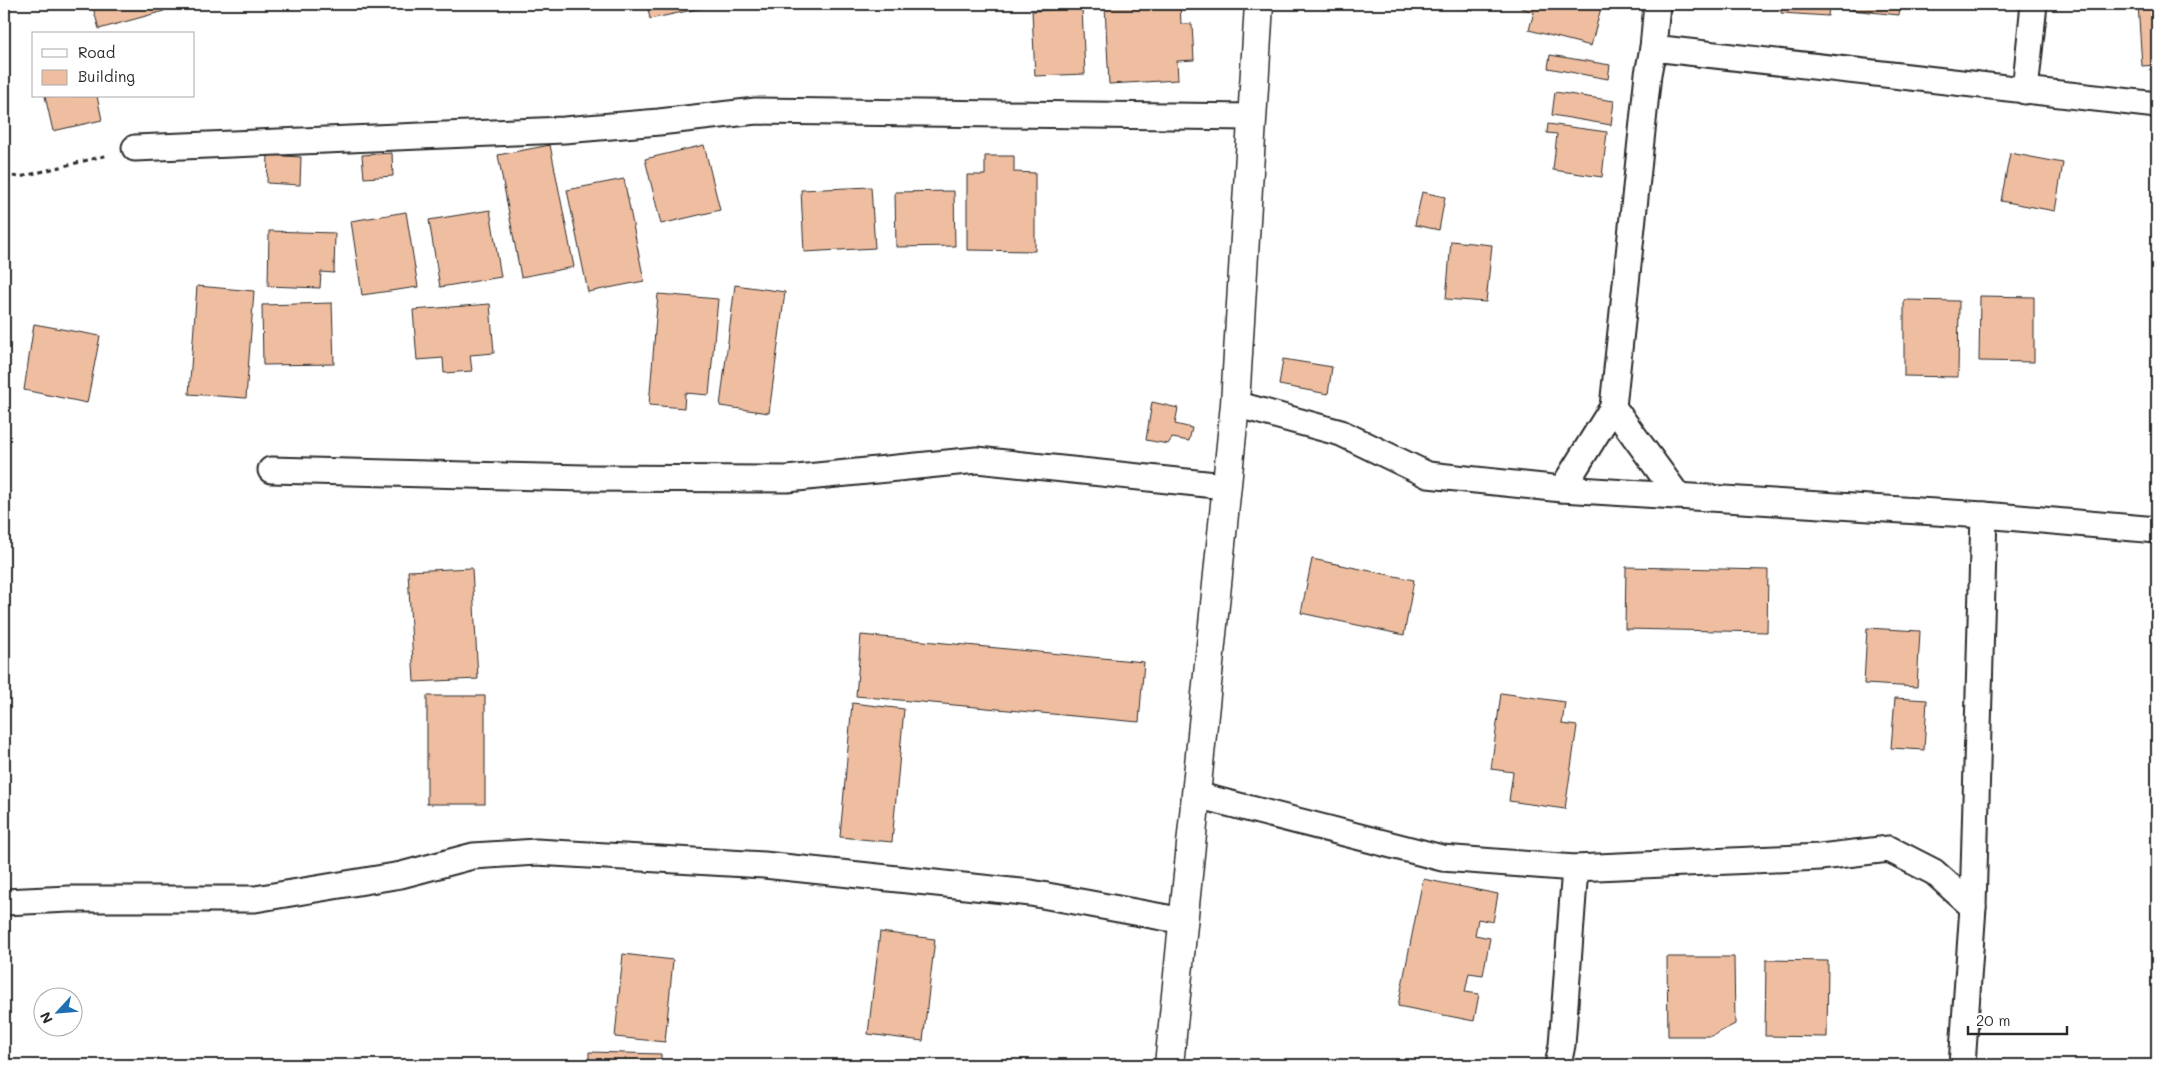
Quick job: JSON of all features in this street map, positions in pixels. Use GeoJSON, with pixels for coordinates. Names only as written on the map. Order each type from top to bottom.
{"type":"FeatureCollection","features":[{"type":"Feature","properties":{"kind":"street"},"geometry":{"type":"LineString","coordinates":[[1170,1065],[1235,404],[1259,4]]}},
{"type":"Feature","properties":{"kind":"street"},"geometry":{"type":"LineString","coordinates":[[1562,489],[1613,407],[1657,4]]}},
{"type":"Feature","properties":{"kind":"street"},"geometry":{"type":"LineString","coordinates":[[2025,91],[2034,4]]}},
{"type":"Feature","properties":{"kind":"street"},"geometry":{"type":"LineString","coordinates":[[1653,48],[2157,105]]}},
{"type":"Feature","properties":{"kind":"street"},"geometry":{"type":"LineString","coordinates":[[135,148],[564,130],[756,111],[1252,117]]}},
{"type":"Feature","properties":{"kind":"street"},"geometry":{"type":"LineString","coordinates":[[1235,404],[1341,433],[1428,475],[1562,489],[1984,515],[2157,530]]}},
{"type":"Feature","properties":{"kind":"street"},"geometry":{"type":"LineString","coordinates":[[1613,407],[1678,496]]}},
{"type":"Feature","properties":{"kind":"street"},"geometry":{"type":"LineString","coordinates":[[271,470],[584,478],[787,479],[977,460],[1226,486]]}},
{"type":"Feature","properties":{"kind":"street"},"geometry":{"type":"LineString","coordinates":[[1962,1065],[1973,907],[1984,515]]}},
{"type":"Feature","properties":{"kind":"street"},"geometry":{"type":"LineString","coordinates":[[1196,795],[1442,858],[1575,868],[1820,857],[1889,849],[1934,872],[1973,907]]}},
{"type":"Feature","properties":{"kind":"street"},"geometry":{"type":"LineString","coordinates":[[4,902],[69,899],[255,899],[401,875],[473,856],[536,852],[764,865],[1021,892],[1184,921]]}},
{"type":"Feature","properties":{"kind":"street"},"geometry":{"type":"LineString","coordinates":[[1558,1065],[1562,1045],[1575,868]]}},
{"type":"Feature","properties":{"kind":"path"},"geometry":{"type":"LineString","coordinates":[[4,176],[20,177],[135,148]]}},
{"type":"Feature","properties":{"kind":"building"},"geometry":{"type":"Polygon","coordinates":[[[92,4],[161,4],[164,11],[99,29],[92,4]]]}},
{"type":"Feature","properties":{"kind":"building"},"geometry":{"type":"Polygon","coordinates":[[[647,4],[710,4],[711,6],[650,19],[647,4]]]}},
{"type":"Feature","properties":{"kind":"building"},"geometry":{"type":"Polygon","coordinates":[[[1180,4],[1181,24],[1192,24],[1194,60],[1177,61],[1178,80],[1109,84],[1105,7],[1180,4]]]}},
{"type":"Feature","properties":{"kind":"building"},"geometry":{"type":"Polygon","coordinates":[[[1449,4],[1475,4],[1473,11],[1449,4]]]}},
{"type":"Feature","properties":{"kind":"building"},"geometry":{"type":"Polygon","coordinates":[[[1522,4],[1602,4],[1591,46],[1529,30],[1534,12],[1521,8],[1522,4]]]}},
{"type":"Feature","properties":{"kind":"building"},"geometry":{"type":"Polygon","coordinates":[[[1781,4],[1829,4],[1828,16],[1781,13],[1781,4]]]}},
{"type":"Feature","properties":{"kind":"building"},"geometry":{"type":"Polygon","coordinates":[[[1852,4],[1900,4],[1899,15],[1851,10],[1852,4]]]}},
{"type":"Feature","properties":{"kind":"building"},"geometry":{"type":"Polygon","coordinates":[[[2138,4],[2157,4],[2157,65],[2142,66],[2138,4]]]}},
{"type":"Feature","properties":{"kind":"building"},"geometry":{"type":"Polygon","coordinates":[[[1082,8],[1085,74],[1035,76],[1032,11],[1082,8]]]}},
{"type":"Feature","properties":{"kind":"building"},"geometry":{"type":"Polygon","coordinates":[[[1550,55],[1610,65],[1608,79],[1548,68],[1550,55]]]}},
{"type":"Feature","properties":{"kind":"building"},"geometry":{"type":"Polygon","coordinates":[[[1555,92],[1614,101],[1611,125],[1552,115],[1555,92]]]}},
{"type":"Feature","properties":{"kind":"building"},"geometry":{"type":"Polygon","coordinates":[[[45,98],[97,98],[102,120],[53,131],[45,98]]]}},
{"type":"Feature","properties":{"kind":"building"},"geometry":{"type":"Polygon","coordinates":[[[1548,124],[1607,132],[1602,177],[1553,170],[1557,134],[1547,133],[1548,124]]]}},
{"type":"Feature","properties":{"kind":"building"},"geometry":{"type":"Polygon","coordinates":[[[550,145],[574,267],[521,277],[498,155],[550,145]]]}},
{"type":"Feature","properties":{"kind":"building"},"geometry":{"type":"Polygon","coordinates":[[[704,145],[720,210],[661,224],[645,159],[704,145]]]}},
{"type":"Feature","properties":{"kind":"building"},"geometry":{"type":"Polygon","coordinates":[[[392,153],[393,176],[364,178],[362,155],[392,153]]]}},
{"type":"Feature","properties":{"kind":"building"},"geometry":{"type":"Polygon","coordinates":[[[2010,153],[2063,163],[2055,211],[2001,201],[2010,153]]]}},
{"type":"Feature","properties":{"kind":"building"},"geometry":{"type":"Polygon","coordinates":[[[268,155],[301,157],[300,185],[267,183],[268,155]]]}},
{"type":"Feature","properties":{"kind":"building"},"geometry":{"type":"Polygon","coordinates":[[[985,156],[1014,156],[1014,172],[1035,173],[1035,251],[967,250],[967,175],[985,175],[985,156]]]}},
{"type":"Feature","properties":{"kind":"building"},"geometry":{"type":"Polygon","coordinates":[[[624,179],[644,281],[588,292],[567,190],[624,179]]]}},
{"type":"Feature","properties":{"kind":"building"},"geometry":{"type":"Polygon","coordinates":[[[871,187],[875,248],[804,252],[801,190],[871,187]]]}},
{"type":"Feature","properties":{"kind":"building"},"geometry":{"type":"Polygon","coordinates":[[[954,191],[955,246],[896,247],[895,192],[954,191]]]}},
{"type":"Feature","properties":{"kind":"building"},"geometry":{"type":"Polygon","coordinates":[[[1422,192],[1445,197],[1439,230],[1415,225],[1422,192]]]}},
{"type":"Feature","properties":{"kind":"building"},"geometry":{"type":"Polygon","coordinates":[[[490,210],[501,277],[440,287],[429,220],[490,210]]]}},
{"type":"Feature","properties":{"kind":"building"},"geometry":{"type":"Polygon","coordinates":[[[406,212],[418,287],[362,295],[351,221],[406,212]]]}},
{"type":"Feature","properties":{"kind":"building"},"geometry":{"type":"Polygon","coordinates":[[[269,231],[335,233],[334,273],[321,272],[320,288],[268,286],[269,231]]]}},
{"type":"Feature","properties":{"kind":"building"},"geometry":{"type":"Polygon","coordinates":[[[2157,237],[2157,288],[2152,287],[2157,237]]]}},
{"type":"Feature","properties":{"kind":"building"},"geometry":{"type":"Polygon","coordinates":[[[1451,241],[1492,245],[1486,302],[1446,299],[1451,241]]]}},
{"type":"Feature","properties":{"kind":"building"},"geometry":{"type":"Polygon","coordinates":[[[735,285],[785,292],[769,413],[720,406],[735,285]]]}},
{"type":"Feature","properties":{"kind":"building"},"geometry":{"type":"Polygon","coordinates":[[[197,286],[254,291],[246,398],[189,394],[197,286]]]}},
{"type":"Feature","properties":{"kind":"building"},"geometry":{"type":"Polygon","coordinates":[[[658,294],[718,299],[709,395],[685,393],[684,408],[649,405],[658,294]]]}},
{"type":"Feature","properties":{"kind":"building"},"geometry":{"type":"Polygon","coordinates":[[[1980,296],[2034,297],[2034,362],[1979,361],[1980,296]]]}},
{"type":"Feature","properties":{"kind":"building"},"geometry":{"type":"Polygon","coordinates":[[[1904,300],[1959,301],[1958,377],[1904,376],[1904,300]]]}},
{"type":"Feature","properties":{"kind":"building"},"geometry":{"type":"Polygon","coordinates":[[[332,303],[334,364],[263,365],[262,305],[332,303]]]}},
{"type":"Feature","properties":{"kind":"building"},"geometry":{"type":"Polygon","coordinates":[[[490,304],[494,353],[470,355],[472,371],[444,373],[443,358],[417,360],[413,310],[490,304]]]}},
{"type":"Feature","properties":{"kind":"building"},"geometry":{"type":"Polygon","coordinates":[[[34,324],[100,336],[87,403],[24,390],[34,324]]]}},
{"type":"Feature","properties":{"kind":"building"},"geometry":{"type":"Polygon","coordinates":[[[1283,359],[1332,367],[1328,394],[1279,385],[1283,359]]]}},
{"type":"Feature","properties":{"kind":"building"},"geometry":{"type":"Polygon","coordinates":[[[1152,402],[1178,408],[1175,424],[1192,428],[1189,441],[1172,438],[1168,444],[1146,440],[1152,402]]]}},
{"type":"Feature","properties":{"kind":"building"},"geometry":{"type":"Polygon","coordinates":[[[1312,559],[1414,580],[1404,635],[1301,613],[1312,559]]]}},
{"type":"Feature","properties":{"kind":"building"},"geometry":{"type":"Polygon","coordinates":[[[1626,567],[1768,570],[1767,632],[1625,629],[1626,567]]]}},
{"type":"Feature","properties":{"kind":"building"},"geometry":{"type":"Polygon","coordinates":[[[472,568],[478,679],[414,682],[408,571],[472,568]]]}},
{"type":"Feature","properties":{"kind":"building"},"geometry":{"type":"Polygon","coordinates":[[[1867,628],[1920,631],[1917,687],[1864,684],[1867,628]]]}},
{"type":"Feature","properties":{"kind":"building"},"geometry":{"type":"Polygon","coordinates":[[[861,635],[1144,662],[1139,722],[856,696],[861,635]]]}},
{"type":"Feature","properties":{"kind":"building"},"geometry":{"type":"Polygon","coordinates":[[[1501,693],[1565,702],[1562,724],[1577,726],[1565,809],[1509,801],[1513,772],[1491,769],[1501,693]]]}},
{"type":"Feature","properties":{"kind":"building"},"geometry":{"type":"Polygon","coordinates":[[[427,696],[485,696],[485,804],[427,804],[427,696]]]}},
{"type":"Feature","properties":{"kind":"building"},"geometry":{"type":"Polygon","coordinates":[[[1895,698],[1927,700],[1924,750],[1891,748],[1895,698]]]}},
{"type":"Feature","properties":{"kind":"building"},"geometry":{"type":"Polygon","coordinates":[[[852,703],[904,709],[892,842],[840,837],[852,703]]]}},
{"type":"Feature","properties":{"kind":"building"},"geometry":{"type":"Polygon","coordinates":[[[1423,879],[1498,894],[1493,922],[1478,919],[1475,935],[1490,938],[1483,975],[1469,973],[1465,992],[1479,994],[1474,1021],[1398,1006],[1423,879]]]}},
{"type":"Feature","properties":{"kind":"building"},"geometry":{"type":"Polygon","coordinates":[[[880,932],[935,939],[923,1041],[868,1034],[880,932]]]}},
{"type":"Feature","properties":{"kind":"building"},"geometry":{"type":"Polygon","coordinates":[[[623,954],[673,960],[665,1042],[615,1037],[623,954]]]}},
{"type":"Feature","properties":{"kind":"building"},"geometry":{"type":"Polygon","coordinates":[[[1667,957],[1734,957],[1735,1024],[1712,1036],[1668,1036],[1667,957]]]}},
{"type":"Feature","properties":{"kind":"building"},"geometry":{"type":"Polygon","coordinates":[[[1766,960],[1828,961],[1827,1037],[1765,1036],[1766,960]]]}},
{"type":"Feature","properties":{"kind":"building"},"geometry":{"type":"Polygon","coordinates":[[[589,1052],[661,1054],[661,1065],[589,1065],[589,1052]]]}}]}
